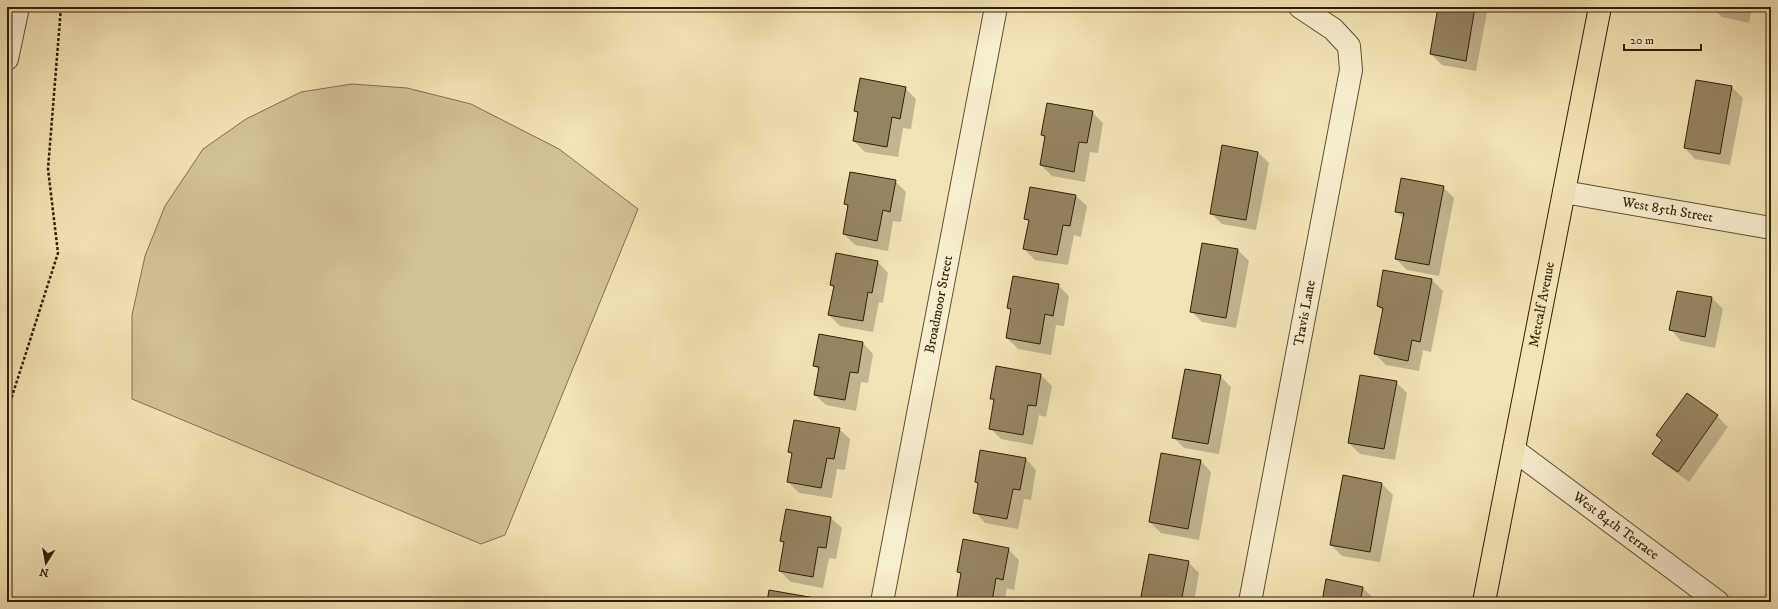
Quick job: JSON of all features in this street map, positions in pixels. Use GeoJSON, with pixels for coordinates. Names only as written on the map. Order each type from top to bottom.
{"type":"FeatureCollection","features":[{"type":"Feature","properties":{"kind":"main road","name":"Metcalf Avenue"},"geometry":{"type":"LineString","coordinates":[[1484,602],[1600,7]]}},
{"type":"Feature","properties":{"kind":"street"},"geometry":{"type":"LineString","coordinates":[[7,59],[18,7]]}},
{"type":"Feature","properties":{"kind":"street","name":"Broadmoor Street"},"geometry":{"type":"LineString","coordinates":[[882,602],[996,7]]}},
{"type":"Feature","properties":{"kind":"street","name":"Travis Lane"},"geometry":{"type":"LineString","coordinates":[[1250,602],[1351,70],[1349,46],[1333,29],[1300,7]]}},
{"type":"Feature","properties":{"kind":"street","name":"West 85th Street"},"geometry":{"type":"LineString","coordinates":[[1564,192],[1771,228]]}},
{"type":"Feature","properties":{"kind":"street","name":"West 84th Terrace"},"geometry":{"type":"LineString","coordinates":[[1514,450],[1718,602]]}},
{"type":"Feature","properties":{"kind":"path"},"geometry":{"type":"LineString","coordinates":[[7,412],[58,253],[48,169],[61,7]]}},
{"type":"Feature","properties":{"kind":"shaded area"},"geometry":{"type":"Polygon","coordinates":[[[352,84],[407,88],[471,104],[559,149],[638,209],[505,535],[481,544],[132,399],[132,315],[145,256],[165,206],[203,149],[246,119],[301,92],[352,84]]]}},
{"type":"Feature","properties":{"kind":"building"},"geometry":{"type":"Polygon","coordinates":[[[1438,7],[1475,7],[1466,61],[1430,54],[1438,7]]]}},
{"type":"Feature","properties":{"kind":"building"},"geometry":{"type":"Polygon","coordinates":[[[1711,7],[1740,7],[1739,12],[1711,7]]]}},
{"type":"Feature","properties":{"kind":"building"},"geometry":{"type":"Polygon","coordinates":[[[860,78],[906,87],[900,119],[892,117],[887,147],[853,141],[858,112],[854,111],[860,78]]]}},
{"type":"Feature","properties":{"kind":"building"},"geometry":{"type":"Polygon","coordinates":[[[1696,80],[1732,86],[1720,154],[1684,148],[1696,80]]]}},
{"type":"Feature","properties":{"kind":"building"},"geometry":{"type":"Polygon","coordinates":[[[1047,103],[1093,111],[1087,143],[1079,142],[1074,172],[1040,165],[1045,136],[1041,135],[1047,103]]]}},
{"type":"Feature","properties":{"kind":"building"},"geometry":{"type":"Polygon","coordinates":[[[1222,145],[1258,152],[1246,220],[1210,214],[1222,145]]]}},
{"type":"Feature","properties":{"kind":"building"},"geometry":{"type":"Polygon","coordinates":[[[850,172],[896,180],[890,212],[883,210],[877,241],[843,234],[848,205],[844,204],[850,172]]]}},
{"type":"Feature","properties":{"kind":"building"},"geometry":{"type":"Polygon","coordinates":[[[1401,178],[1444,186],[1429,265],[1395,259],[1404,213],[1395,212],[1401,178]]]}},
{"type":"Feature","properties":{"kind":"building"},"geometry":{"type":"Polygon","coordinates":[[[1030,187],[1076,195],[1070,226],[1063,225],[1057,255],[1023,249],[1029,220],[1024,219],[1030,187]]]}},
{"type":"Feature","properties":{"kind":"building"},"geometry":{"type":"Polygon","coordinates":[[[1202,243],[1238,249],[1226,318],[1190,312],[1202,243]]]}},
{"type":"Feature","properties":{"kind":"building"},"geometry":{"type":"Polygon","coordinates":[[[836,253],[878,261],[872,293],[868,292],[863,321],[828,315],[834,286],[830,285],[836,253]]]}},
{"type":"Feature","properties":{"kind":"building"},"geometry":{"type":"Polygon","coordinates":[[[1383,270],[1432,279],[1420,342],[1412,340],[1408,361],[1374,354],[1383,308],[1377,306],[1383,270]]]}},
{"type":"Feature","properties":{"kind":"building"},"geometry":{"type":"Polygon","coordinates":[[[1013,276],[1059,284],[1053,316],[1045,314],[1040,344],[1006,338],[1011,309],[1007,308],[1013,276]]]}},
{"type":"Feature","properties":{"kind":"building"},"geometry":{"type":"Polygon","coordinates":[[[1677,291],[1712,297],[1705,337],[1669,330],[1677,291]]]}},
{"type":"Feature","properties":{"kind":"building"},"geometry":{"type":"Polygon","coordinates":[[[819,334],[863,342],[858,373],[850,372],[845,400],[814,395],[819,367],[813,366],[819,334]]]}},
{"type":"Feature","properties":{"kind":"building"},"geometry":{"type":"Polygon","coordinates":[[[996,366],[1041,374],[1036,406],[1028,405],[1023,435],[989,429],[994,399],[990,399],[996,366]]]}},
{"type":"Feature","properties":{"kind":"building"},"geometry":{"type":"Polygon","coordinates":[[[1185,369],[1221,375],[1208,444],[1172,438],[1185,369]]]}},
{"type":"Feature","properties":{"kind":"building"},"geometry":{"type":"Polygon","coordinates":[[[1360,375],[1397,381],[1384,449],[1348,443],[1360,375]]]}},
{"type":"Feature","properties":{"kind":"building"},"geometry":{"type":"Polygon","coordinates":[[[1687,393],[1718,415],[1678,472],[1652,454],[1662,440],[1656,435],[1687,393]]]}},
{"type":"Feature","properties":{"kind":"building"},"geometry":{"type":"Polygon","coordinates":[[[794,420],[840,428],[834,459],[827,458],[821,488],[787,482],[792,453],[788,452],[794,420]]]}},
{"type":"Feature","properties":{"kind":"building"},"geometry":{"type":"Polygon","coordinates":[[[980,450],[1026,458],[1020,490],[1013,489],[1007,519],[973,513],[978,483],[975,482],[980,450]]]}},
{"type":"Feature","properties":{"kind":"building"},"geometry":{"type":"Polygon","coordinates":[[[1161,453],[1201,460],[1188,529],[1149,522],[1161,453]]]}},
{"type":"Feature","properties":{"kind":"building"},"geometry":{"type":"Polygon","coordinates":[[[1343,475],[1382,483],[1370,552],[1330,545],[1343,475]]]}},
{"type":"Feature","properties":{"kind":"building"},"geometry":{"type":"Polygon","coordinates":[[[786,509],[831,517],[826,548],[818,547],[813,577],[779,571],[784,542],[780,541],[786,509]]]}},
{"type":"Feature","properties":{"kind":"building"},"geometry":{"type":"Polygon","coordinates":[[[963,539],[1009,548],[1003,580],[996,578],[992,602],[956,602],[961,573],[957,572],[963,539]]]}},
{"type":"Feature","properties":{"kind":"building"},"geometry":{"type":"Polygon","coordinates":[[[1149,554],[1189,561],[1181,602],[1140,602],[1149,554]]]}},
{"type":"Feature","properties":{"kind":"building"},"geometry":{"type":"Polygon","coordinates":[[[1326,579],[1363,587],[1360,602],[1322,602],[1326,579]]]}},
{"type":"Feature","properties":{"kind":"building"},"geometry":{"type":"Polygon","coordinates":[[[769,590],[815,598],[814,602],[767,602],[769,590]]]}}]}
